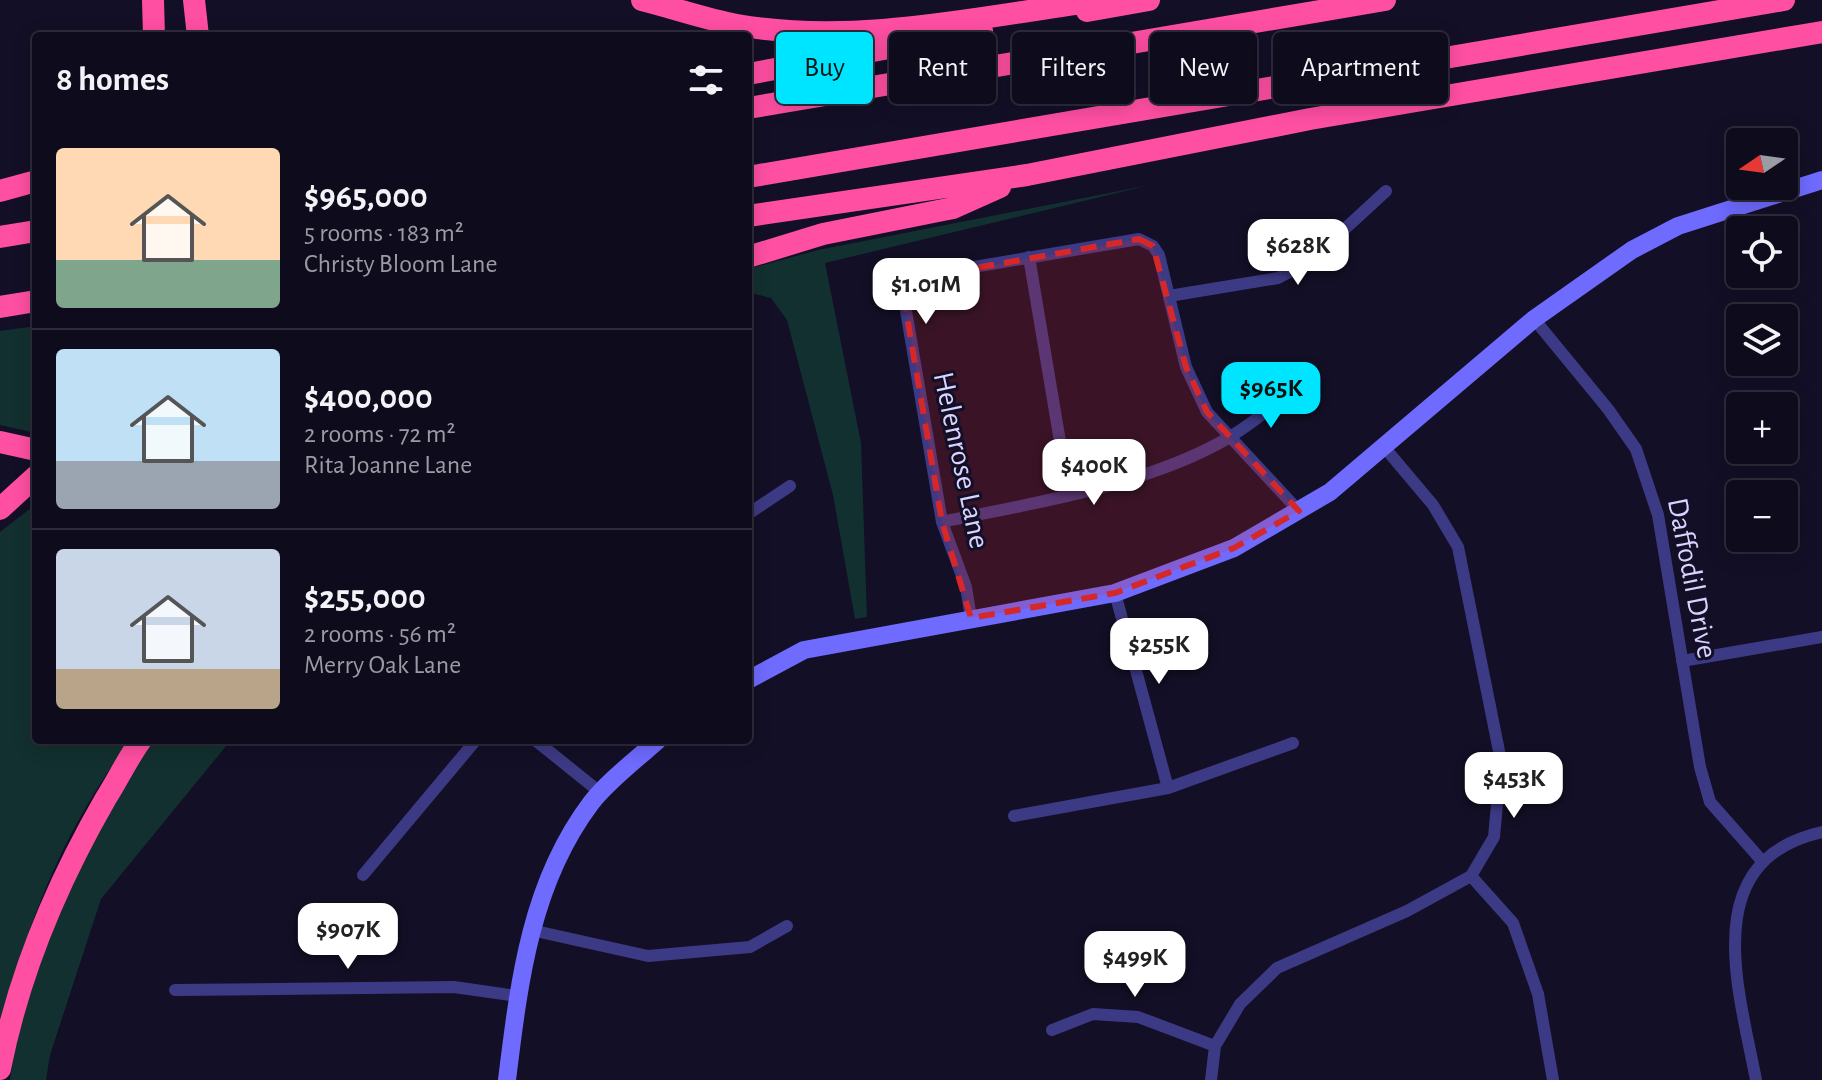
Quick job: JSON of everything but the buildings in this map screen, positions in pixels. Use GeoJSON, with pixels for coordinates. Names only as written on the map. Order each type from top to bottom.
{"type":"FeatureCollection","features":[{"type":"Feature","properties":{"kind":"highway"},"geometry":{"type":"LineString","coordinates":[[153,0],[154,32]]}},
{"type":"Feature","properties":{"kind":"highway"},"geometry":{"type":"LineString","coordinates":[[194,0],[198,32]]}},
{"type":"Feature","properties":{"kind":"highway"},"geometry":{"type":"LineString","coordinates":[[642,0],[738,25],[825,32],[919,25],[1102,0]]}},
{"type":"Feature","properties":{"kind":"highway"},"geometry":{"type":"LineString","coordinates":[[752,73],[1149,0]]}},
{"type":"Feature","properties":{"kind":"highway"},"geometry":{"type":"LineString","coordinates":[[752,107],[1385,0]]}},
{"type":"Feature","properties":{"kind":"highway"},"geometry":{"type":"LineString","coordinates":[[752,176],[1784,0]]}},
{"type":"Feature","properties":{"kind":"highway"},"geometry":{"type":"LineString","coordinates":[[752,215],[1027,175],[1310,119],[1822,32]]}},
{"type":"Feature","properties":{"kind":"highway"},"geometry":{"type":"LineString","coordinates":[[752,256],[823,234],[953,208],[1027,175]]}},
{"type":"Feature","properties":{"kind":"highway"},"geometry":{"type":"LineString","coordinates":[[0,191],[32,182]]}},
{"type":"Feature","properties":{"kind":"highway"},"geometry":{"type":"LineString","coordinates":[[0,199],[32,195]]}},
{"type":"Feature","properties":{"kind":"highway"},"geometry":{"type":"LineString","coordinates":[[752,223],[805,207]]}},
{"type":"Feature","properties":{"kind":"highway"},"geometry":{"type":"LineString","coordinates":[[0,237],[32,232]]}},
{"type":"Feature","properties":{"kind":"highway"},"geometry":{"type":"LineString","coordinates":[[5,306],[32,303]]}},
{"type":"Feature","properties":{"kind":"highway"},"geometry":{"type":"LineString","coordinates":[[0,442],[32,449]]}},
{"type":"Feature","properties":{"kind":"highway"},"geometry":{"type":"LineString","coordinates":[[0,509],[32,480]]}},
{"type":"Feature","properties":{"kind":"highway"},"geometry":{"type":"LineString","coordinates":[[0,1069],[27,968],[47,912],[74,855],[139,744]]}},
{"type":"Feature","properties":{"kind":"street"},"geometry":{"type":"LineString","coordinates":[[752,678],[804,650],[1115,593],[1222,553],[1299,511],[1385,448],[1534,319],[1632,250],[1678,226],[1822,180]]}},
{"type":"Feature","properties":{"kind":"street"},"geometry":{"type":"LineString","coordinates":[[1169,296],[1278,278],[1310,261],[1386,191]]}},
{"type":"Feature","properties":{"kind":"street","name":"Helenrose Lane"},"geometry":{"type":"LineString","coordinates":[[971,618],[966,587],[942,522],[904,286],[915,277],[1139,239],[1153,246],[1159,255],[1186,367],[1207,412],[1299,511]]}},
{"type":"Feature","properties":{"kind":"street"},"geometry":{"type":"LineString","coordinates":[[1029,257],[1069,495]]}},
{"type":"Feature","properties":{"kind":"street","name":"Daffodil Drive"},"geometry":{"type":"LineString","coordinates":[[1534,319],[1608,409],[1636,449],[1658,515],[1700,767],[1710,802],[1763,862]]}},
{"type":"Feature","properties":{"kind":"street"},"geometry":{"type":"LineString","coordinates":[[942,522],[1069,495],[1139,475],[1230,437],[1290,393]]}},
{"type":"Feature","properties":{"kind":"street"},"geometry":{"type":"LineString","coordinates":[[1211,1080],[1215,1046],[1240,1004],[1277,968],[1407,911],[1471,876],[1494,837],[1501,761],[1458,547],[1433,505],[1385,448]]}},
{"type":"Feature","properties":{"kind":"street"},"geometry":{"type":"LineString","coordinates":[[752,511],[790,486]]}},
{"type":"Feature","properties":{"kind":"street"},"geometry":{"type":"LineString","coordinates":[[1115,593],[1168,788]]}},
{"type":"Feature","properties":{"kind":"street"},"geometry":{"type":"LineString","coordinates":[[1682,661],[1822,637]]}},
{"type":"Feature","properties":{"kind":"street"},"geometry":{"type":"LineString","coordinates":[[1014,816],[1168,788],[1293,743]]}},
{"type":"Feature","properties":{"kind":"street"},"geometry":{"type":"LineString","coordinates":[[363,875],[473,744]]}},
{"type":"Feature","properties":{"kind":"street"},"geometry":{"type":"LineString","coordinates":[[540,744],[601,793]]}},
{"type":"Feature","properties":{"kind":"street"},"geometry":{"type":"LineString","coordinates":[[507,1080],[517,996],[531,930],[549,873],[592,802],[654,744]]}},
{"type":"Feature","properties":{"kind":"street"},"geometry":{"type":"LineString","coordinates":[[1756,1080],[1732,946],[1737,904],[1763,862],[1788,841],[1822,832]]}},
{"type":"Feature","properties":{"kind":"street"},"geometry":{"type":"LineString","coordinates":[[1471,876],[1513,923],[1538,994],[1553,1080]]}},
{"type":"Feature","properties":{"kind":"street"},"geometry":{"type":"LineString","coordinates":[[531,930],[648,956],[750,947],[787,926]]}},
{"type":"Feature","properties":{"kind":"street"},"geometry":{"type":"LineString","coordinates":[[175,990],[454,987],[517,996]]}},
{"type":"Feature","properties":{"kind":"street"},"geometry":{"type":"LineString","coordinates":[[1052,1030],[1093,1014],[1138,1017],[1215,1046]]}},
{"type":"Feature","properties":{"kind":"highlighted area"},"geometry":{"type":"Polygon","coordinates":[[[1139,239],[1153,246],[1186,367],[1207,412],[1299,511],[1234,548],[1115,593],[971,618],[942,522],[903,293],[908,280],[1139,239]]]}},
{"type":"Feature","properties":{"kind":"green space"},"geometry":{"type":"Polygon","coordinates":[[[1150,185],[825,263],[861,443],[867,617],[855,619],[833,495],[787,320],[771,298],[752,293],[752,268],[818,250],[1150,185]]]}},
{"type":"Feature","properties":{"kind":"green space"},"geometry":{"type":"Polygon","coordinates":[[[32,327],[32,432],[0,425],[0,331],[32,327]]]}},
{"type":"Feature","properties":{"kind":"green space"},"geometry":{"type":"Polygon","coordinates":[[[32,507],[32,744],[128,744],[86,807],[49,880],[21,956],[0,1034],[0,532],[32,507]]]}},
{"type":"Feature","properties":{"kind":"green space"},"geometry":{"type":"Polygon","coordinates":[[[151,744],[228,744],[101,899],[50,1055],[46,1080],[10,1080],[30,989],[62,901],[104,818],[151,744]]]}}]}
